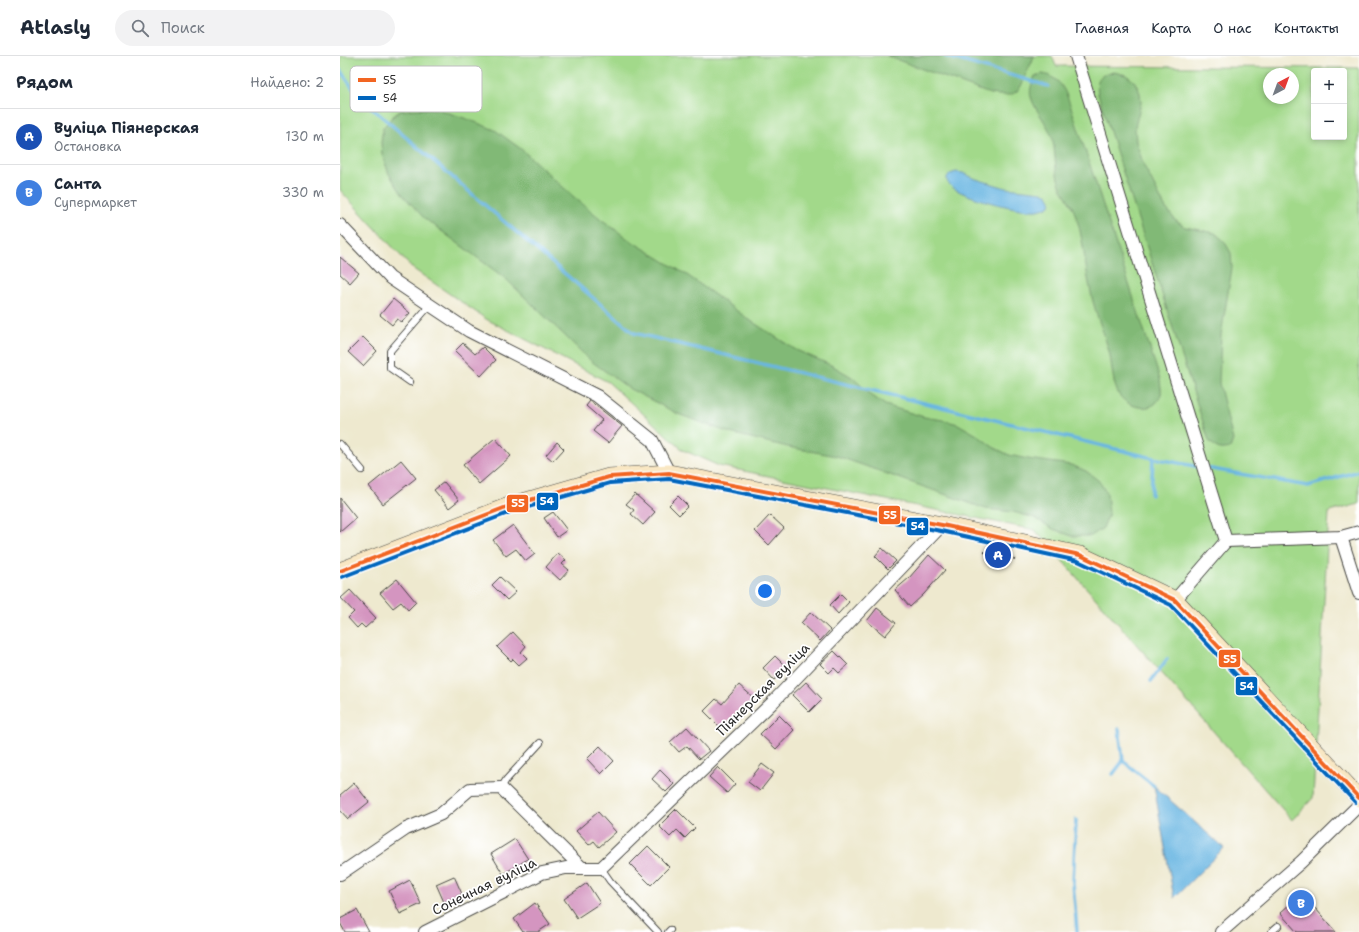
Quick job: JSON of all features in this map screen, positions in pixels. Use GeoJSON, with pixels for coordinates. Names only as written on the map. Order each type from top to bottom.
{"type":"FeatureCollection","features":[{"type":"Feature","properties":{"kind":"street"},"geometry":{"type":"LineString","coordinates":[[1076,56],[1226,541]]}},
{"type":"Feature","properties":{"kind":"street"},"geometry":{"type":"LineString","coordinates":[[340,225],[390,278],[469,331],[597,396],[652,440],[669,473]]}},
{"type":"Feature","properties":{"kind":"street"},"geometry":{"type":"LineString","coordinates":[[340,571],[509,506],[608,477],[669,473],[942,525],[1080,555],[1175,600],[1359,798]]}},
{"type":"Feature","properties":{"kind":"street","name":"Піянерская вуліца"},"geometry":{"type":"LineString","coordinates":[[601,868],[772,703],[942,525]]}},
{"type":"Feature","properties":{"kind":"street"},"geometry":{"type":"LineString","coordinates":[[1175,600],[1226,541],[1341,538],[1359,532]]}},
{"type":"Feature","properties":{"kind":"street"},"geometry":{"type":"LineString","coordinates":[[1341,538],[1359,593]]}},
{"type":"Feature","properties":{"kind":"street"},"geometry":{"type":"LineString","coordinates":[[340,874],[406,829],[441,814],[470,789],[501,788],[582,868]]}},
{"type":"Feature","properties":{"kind":"street"},"geometry":{"type":"LineString","coordinates":[[1221,932],[1301,862],[1359,805]]}},
{"type":"Feature","properties":{"kind":"street","name":"Сонечная вуліца"},"geometry":{"type":"LineString","coordinates":[[425,932],[542,873],[566,868],[601,868]]}},
{"type":"Feature","properties":{"kind":"lane"},"geometry":{"type":"LineString","coordinates":[[410,382],[390,368],[390,351],[430,305]]}},
{"type":"Feature","properties":{"kind":"lane"},"geometry":{"type":"LineString","coordinates":[[340,444],[362,470]]}},
{"type":"Feature","properties":{"kind":"lane"},"geometry":{"type":"LineString","coordinates":[[501,788],[506,780],[540,743]]}},
{"type":"Feature","properties":{"kind":"lane"},"geometry":{"type":"LineString","coordinates":[[601,868],[610,881],[658,932]]}},
{"type":"Feature","properties":{"kind":"lane"},"geometry":{"type":"LineString","coordinates":[[1271,932],[1278,926]]}},
{"type":"Feature","properties":{"kind":"path"},"geometry":{"type":"LineString","coordinates":[[984,552],[1014,559]]}},
{"type":"Feature","properties":{"kind":"green space"},"geometry":{"type":"Polygon","coordinates":[[[340,56],[1052,56],[1056,66],[1359,68],[1359,504],[1329,512],[1313,798],[1292,820],[1035,530],[719,466],[683,450],[608,382],[486,319],[412,268],[340,190],[340,56]]]}},
{"type":"Feature","properties":{"kind":"green space"},"geometry":{"type":"Polygon","coordinates":[[[887,56],[1034,56],[1021,87],[1014,93],[1004,95],[990,94],[887,56]]]}},
{"type":"Feature","properties":{"kind":"green space"},"geometry":{"type":"Polygon","coordinates":[[[1114,72],[1126,75],[1135,82],[1140,93],[1141,103],[1135,127],[1136,142],[1144,166],[1165,207],[1176,221],[1185,227],[1215,233],[1224,241],[1231,253],[1232,268],[1221,335],[1219,383],[1233,440],[1230,448],[1218,448],[1209,441],[1098,94],[1097,85],[1099,78],[1114,72]]]}},
{"type":"Feature","properties":{"kind":"green space"},"geometry":{"type":"Polygon","coordinates":[[[1043,74],[1055,79],[1062,87],[1068,98],[1160,379],[1161,394],[1154,405],[1148,407],[1130,404],[1120,396],[1116,387],[1110,355],[1092,297],[1077,220],[1059,182],[1056,171],[1052,137],[1035,107],[1030,94],[1035,76],[1043,74]]]}},
{"type":"Feature","properties":{"kind":"green space"},"geometry":{"type":"Polygon","coordinates":[[[399,112],[446,112],[495,130],[521,149],[574,197],[628,239],[687,275],[751,321],[796,350],[833,366],[852,377],[871,395],[885,405],[924,417],[958,424],[977,435],[993,447],[1009,455],[1071,465],[1086,471],[1099,481],[1107,494],[1109,513],[1103,528],[1091,536],[1072,536],[1053,529],[1035,518],[1013,512],[986,509],[837,456],[788,447],[730,433],[678,414],[630,389],[591,361],[506,279],[424,218],[402,194],[389,174],[382,154],[381,142],[383,128],[392,117],[399,112]]]}},
{"type":"Feature","properties":{"kind":"water"},"geometry":{"type":"Polygon","coordinates":[[[956,172],[1006,188],[1042,192],[1048,195],[1051,200],[1050,205],[1046,208],[1038,210],[1030,210],[1019,209],[978,199],[956,190],[948,183],[947,177],[956,172]]]}},
{"type":"Feature","properties":{"kind":"water"},"geometry":{"type":"Polygon","coordinates":[[[1154,786],[1224,848],[1174,898],[1154,786]]]}},
{"type":"Feature","properties":{"kind":"building"},"geometry":{"type":"Polygon","coordinates":[[[340,257],[359,273],[350,283],[340,274],[340,257]]]}},
{"type":"Feature","properties":{"kind":"building"},"geometry":{"type":"Polygon","coordinates":[[[393,299],[410,313],[402,322],[397,319],[392,325],[380,315],[393,299]]]}},
{"type":"Feature","properties":{"kind":"building"},"geometry":{"type":"Polygon","coordinates":[[[363,337],[377,351],[363,366],[348,352],[363,337]]]}},
{"type":"Feature","properties":{"kind":"building"},"geometry":{"type":"Polygon","coordinates":[[[463,343],[475,354],[483,347],[496,360],[481,376],[455,351],[463,343]]]}},
{"type":"Feature","properties":{"kind":"building"},"geometry":{"type":"Polygon","coordinates":[[[590,401],[622,426],[608,443],[593,431],[602,420],[586,406],[590,401]]]}},
{"type":"Feature","properties":{"kind":"building"},"geometry":{"type":"Polygon","coordinates":[[[495,438],[511,456],[479,484],[463,465],[495,438]]]}},
{"type":"Feature","properties":{"kind":"building"},"geometry":{"type":"Polygon","coordinates":[[[557,442],[564,449],[553,461],[546,455],[557,442]]]}},
{"type":"Feature","properties":{"kind":"building"},"geometry":{"type":"Polygon","coordinates":[[[401,460],[416,478],[383,504],[369,486],[401,460]]]}},
{"type":"Feature","properties":{"kind":"building"},"geometry":{"type":"Polygon","coordinates":[[[444,482],[459,500],[449,508],[434,490],[444,482]]]}},
{"type":"Feature","properties":{"kind":"building"},"geometry":{"type":"Polygon","coordinates":[[[635,494],[655,512],[643,525],[631,514],[634,510],[626,504],[635,494]]]}},
{"type":"Feature","properties":{"kind":"building"},"geometry":{"type":"Polygon","coordinates":[[[678,496],[688,506],[679,515],[669,505],[678,496]]]}},
{"type":"Feature","properties":{"kind":"building"},"geometry":{"type":"Polygon","coordinates":[[[340,498],[356,518],[340,532],[340,498]]]}},
{"type":"Feature","properties":{"kind":"building"},"geometry":{"type":"Polygon","coordinates":[[[553,512],[567,530],[557,537],[544,518],[553,512]]]}},
{"type":"Feature","properties":{"kind":"building"},"geometry":{"type":"Polygon","coordinates":[[[770,515],[784,528],[769,545],[755,531],[770,515]]]}},
{"type":"Feature","properties":{"kind":"building"},"geometry":{"type":"Polygon","coordinates":[[[513,525],[535,554],[526,561],[516,549],[506,556],[493,540],[513,525]]]}},
{"type":"Feature","properties":{"kind":"building"},"geometry":{"type":"Polygon","coordinates":[[[882,548],[896,561],[888,569],[875,556],[882,548]]]}},
{"type":"Feature","properties":{"kind":"building"},"geometry":{"type":"Polygon","coordinates":[[[558,553],[566,560],[562,564],[569,570],[560,580],[546,567],[558,553]]]}},
{"type":"Feature","properties":{"kind":"building"},"geometry":{"type":"Polygon","coordinates":[[[929,555],[945,570],[924,594],[910,607],[895,590],[909,578],[929,555]]]}},
{"type":"Feature","properties":{"kind":"building"},"geometry":{"type":"Polygon","coordinates":[[[500,577],[516,592],[507,600],[492,585],[500,577]]]}},
{"type":"Feature","properties":{"kind":"building"},"geometry":{"type":"Polygon","coordinates":[[[397,579],[416,602],[408,610],[401,602],[393,608],[380,593],[397,579]]]}},
{"type":"Feature","properties":{"kind":"building"},"geometry":{"type":"Polygon","coordinates":[[[350,590],[376,618],[365,628],[361,624],[357,628],[348,618],[354,612],[341,598],[350,590]]]}},
{"type":"Feature","properties":{"kind":"building"},"geometry":{"type":"Polygon","coordinates":[[[841,594],[849,602],[838,614],[830,605],[841,594]]]}},
{"type":"Feature","properties":{"kind":"building"},"geometry":{"type":"Polygon","coordinates":[[[877,608],[896,623],[885,636],[867,621],[877,608]]]}},
{"type":"Feature","properties":{"kind":"building"},"geometry":{"type":"Polygon","coordinates":[[[811,612],[830,630],[820,641],[801,623],[811,612]]]}},
{"type":"Feature","properties":{"kind":"building"},"geometry":{"type":"Polygon","coordinates":[[[513,632],[526,646],[521,652],[527,658],[519,665],[513,659],[511,661],[497,647],[513,632]]]}},
{"type":"Feature","properties":{"kind":"building"},"geometry":{"type":"Polygon","coordinates":[[[834,651],[848,665],[839,673],[834,668],[829,673],[820,664],[834,651]]]}},
{"type":"Feature","properties":{"kind":"building"},"geometry":{"type":"Polygon","coordinates":[[[775,656],[787,668],[774,680],[763,668],[775,656]]]}},
{"type":"Feature","properties":{"kind":"building"},"geometry":{"type":"Polygon","coordinates":[[[806,682],[822,699],[809,712],[792,695],[806,682]]]}},
{"type":"Feature","properties":{"kind":"building"},"geometry":{"type":"Polygon","coordinates":[[[739,685],[754,698],[746,708],[743,706],[721,728],[704,711],[716,699],[722,704],[739,685]]]}},
{"type":"Feature","properties":{"kind":"building"},"geometry":{"type":"Polygon","coordinates":[[[779,715],[794,730],[776,749],[760,734],[779,715]]]}},
{"type":"Feature","properties":{"kind":"building"},"geometry":{"type":"Polygon","coordinates":[[[687,727],[709,751],[699,759],[687,746],[679,752],[670,742],[687,727]]]}},
{"type":"Feature","properties":{"kind":"building"},"geometry":{"type":"Polygon","coordinates":[[[600,746],[614,761],[601,774],[587,759],[600,746]]]}},
{"type":"Feature","properties":{"kind":"building"},"geometry":{"type":"Polygon","coordinates":[[[762,764],[774,773],[760,791],[748,782],[762,764]]]}},
{"type":"Feature","properties":{"kind":"building"},"geometry":{"type":"Polygon","coordinates":[[[718,767],[735,784],[727,793],[709,777],[718,767]]]}},
{"type":"Feature","properties":{"kind":"building"},"geometry":{"type":"Polygon","coordinates":[[[660,770],[674,784],[666,792],[652,779],[660,770]]]}},
{"type":"Feature","properties":{"kind":"building"},"geometry":{"type":"Polygon","coordinates":[[[354,783],[369,802],[348,819],[340,810],[340,795],[354,783]]]}},
{"type":"Feature","properties":{"kind":"building"},"geometry":{"type":"Polygon","coordinates":[[[676,809],[695,828],[685,838],[677,830],[670,837],[659,826],[676,809]]]}},
{"type":"Feature","properties":{"kind":"building"},"geometry":{"type":"Polygon","coordinates":[[[598,812],[616,832],[599,847],[594,841],[589,845],[576,831],[598,812]]]}},
{"type":"Feature","properties":{"kind":"building"},"geometry":{"type":"Polygon","coordinates":[[[515,839],[528,859],[503,874],[491,854],[515,839]]]}},
{"type":"Feature","properties":{"kind":"building"},"geometry":{"type":"Polygon","coordinates":[[[648,846],[669,867],[651,885],[630,864],[648,846]]]}},
{"type":"Feature","properties":{"kind":"building"},"geometry":{"type":"Polygon","coordinates":[[[454,876],[462,894],[444,902],[436,884],[454,876]]]}},
{"type":"Feature","properties":{"kind":"building"},"geometry":{"type":"Polygon","coordinates":[[[410,880],[421,904],[400,914],[389,891],[410,880]]]}},
{"type":"Feature","properties":{"kind":"building"},"geometry":{"type":"Polygon","coordinates":[[[587,883],[600,903],[577,918],[564,899],[587,883]]]}},
{"type":"Feature","properties":{"kind":"building"},"geometry":{"type":"Polygon","coordinates":[[[1302,893],[1336,932],[1297,932],[1280,913],[1302,893]]]}},
{"type":"Feature","properties":{"kind":"building"},"geometry":{"type":"Polygon","coordinates":[[[535,903],[550,924],[538,932],[523,932],[514,919],[535,903]]]}},
{"type":"Feature","properties":{"kind":"building"},"geometry":{"type":"Polygon","coordinates":[[[357,910],[369,932],[345,932],[340,923],[340,919],[357,910]]]}},
{"type":"Feature","properties":{"kind":"waterway"},"geometry":{"type":"LineString","coordinates":[[945,56],[1048,86]]}},
{"type":"Feature","properties":{"kind":"waterway"},"geometry":{"type":"LineString","coordinates":[[340,70],[350,84]]}},
{"type":"Feature","properties":{"kind":"waterway"},"geometry":{"type":"LineString","coordinates":[[376,112],[634,333],[1153,458],[1200,467]]}},
{"type":"Feature","properties":{"kind":"waterway"},"geometry":{"type":"LineString","coordinates":[[1151,495],[1153,458]]}},
{"type":"Feature","properties":{"kind":"waterway"},"geometry":{"type":"LineString","coordinates":[[1206,468],[1308,486],[1359,471]]}},
{"type":"Feature","properties":{"kind":"waterway"},"geometry":{"type":"LineString","coordinates":[[1151,681],[1167,659]]}},
{"type":"Feature","properties":{"kind":"waterway"},"geometry":{"type":"LineString","coordinates":[[1119,729],[1123,761],[1154,786]]}},
{"type":"Feature","properties":{"kind":"waterway"},"geometry":{"type":"LineString","coordinates":[[1113,774],[1123,761]]}},
{"type":"Feature","properties":{"kind":"waterway"},"geometry":{"type":"LineString","coordinates":[[1076,820],[1073,883],[1077,932]]}},
{"type":"Feature","properties":{"kind":"transit line","name":"55"},"geometry":{"type":"LineString","coordinates":[[340,571],[509,506],[609,477],[669,473],[942,525],[1080,555],[1175,600],[1359,798]]}},
{"type":"Feature","properties":{"kind":"transit line","name":"54"},"geometry":{"type":"LineString","coordinates":[[342,577],[511,512],[610,483],[669,479],[941,531],[1078,561],[1171,605],[1355,802]]}},
{"type":"Feature","properties":{"kind":"place","name":"Вуліца Піянерская"},"geometry":{"type":"Point","coordinates":[998,555]}},
{"type":"Feature","properties":{"kind":"place","name":"Санта"},"geometry":{"type":"Point","coordinates":[1301,903]}}]}
